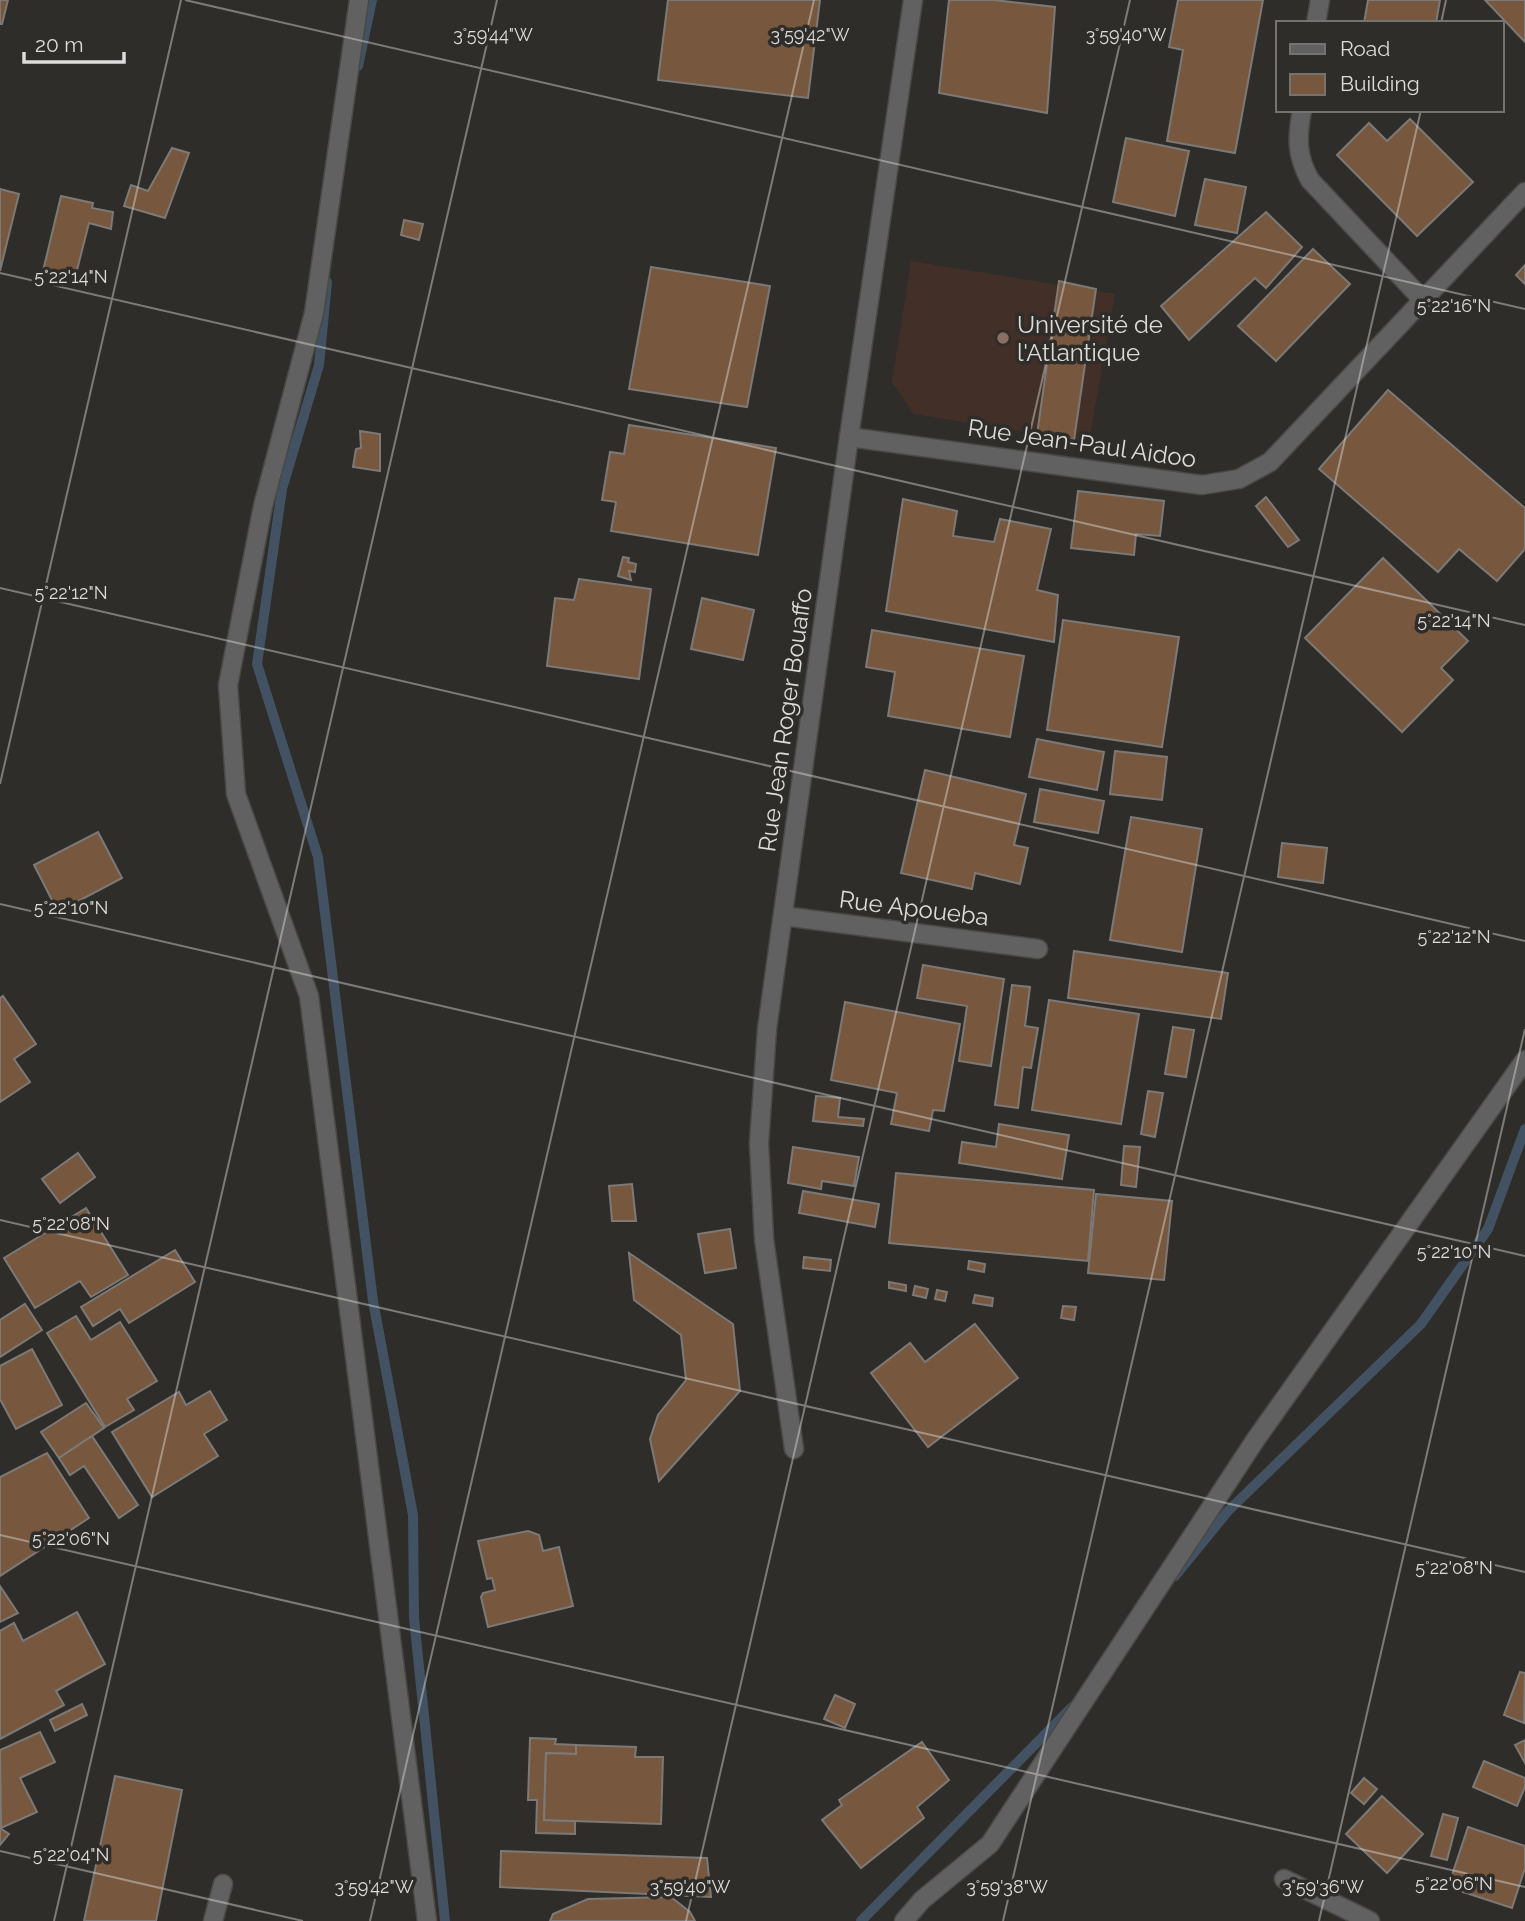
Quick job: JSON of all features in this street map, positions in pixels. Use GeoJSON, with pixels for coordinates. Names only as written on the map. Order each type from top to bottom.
{"type":"FeatureCollection","features":[{"type":"Feature","properties":{"kind":"street"},"geometry":{"type":"LineString","coordinates":[[359,0],[314,313],[263,506],[228,685],[236,794],[309,996],[427,1921]]}},
{"type":"Feature","properties":{"kind":"street","name":"Rue Jean Roger Bouaffo"},"geometry":{"type":"LineString","coordinates":[[794,1449],[764,1239],[759,1143],[768,1029],[849,437],[914,0]]}},
{"type":"Feature","properties":{"kind":"street"},"geometry":{"type":"LineString","coordinates":[[1316,21],[1320,0]]}},
{"type":"Feature","properties":{"kind":"street"},"geometry":{"type":"LineString","coordinates":[[1302,112],[1297,138],[1299,161],[1310,180],[1422,299]]}},
{"type":"Feature","properties":{"kind":"street","name":"Rue Jean-Paul Aidoo"},"geometry":{"type":"LineString","coordinates":[[849,437],[1202,485],[1240,479],[1270,463],[1525,192]]}},
{"type":"Feature","properties":{"kind":"street","name":"Rue Apoueba"},"geometry":{"type":"LineString","coordinates":[[783,916],[1038,949]]}},
{"type":"Feature","properties":{"kind":"street"},"geometry":{"type":"LineString","coordinates":[[904,1921],[922,1900],[990,1844],[1256,1439],[1525,1060]]}},
{"type":"Feature","properties":{"kind":"street"},"geometry":{"type":"LineString","coordinates":[[1284,1879],[1370,1921]]}},
{"type":"Feature","properties":{"kind":"street"},"geometry":{"type":"LineString","coordinates":[[213,1921],[223,1884]]}},
{"type":"Feature","properties":{"kind":"shaded area","name":"Université de l'Atlantique"},"geometry":{"type":"Polygon","coordinates":[[[911,261],[1115,294],[1089,442],[914,414],[892,382],[911,261]]]}},
{"type":"Feature","properties":{"kind":"building"},"geometry":{"type":"Polygon","coordinates":[[[0,0],[8,0],[2,24],[0,24],[0,0]]]}},
{"type":"Feature","properties":{"kind":"building"},"geometry":{"type":"Polygon","coordinates":[[[668,0],[820,0],[808,98],[658,80],[668,0]]]}},
{"type":"Feature","properties":{"kind":"building"},"geometry":{"type":"Polygon","coordinates":[[[949,0],[994,0],[1055,7],[1047,113],[939,93],[949,0]]]}},
{"type":"Feature","properties":{"kind":"building"},"geometry":{"type":"Polygon","coordinates":[[[1178,0],[1263,0],[1235,153],[1167,141],[1183,50],[1169,47],[1178,0]]]}},
{"type":"Feature","properties":{"kind":"building"},"geometry":{"type":"Polygon","coordinates":[[[1368,0],[1440,0],[1436,21],[1364,21],[1368,0]]]}},
{"type":"Feature","properties":{"kind":"building"},"geometry":{"type":"Polygon","coordinates":[[[1485,0],[1525,0],[1525,42],[1485,0]]]}},
{"type":"Feature","properties":{"kind":"building"},"geometry":{"type":"Polygon","coordinates":[[[1410,119],[1473,182],[1417,236],[1337,155],[1369,123],[1387,141],[1410,119]]]}},
{"type":"Feature","properties":{"kind":"building"},"geometry":{"type":"Polygon","coordinates":[[[1126,138],[1189,151],[1175,216],[1113,202],[1126,138]]]}},
{"type":"Feature","properties":{"kind":"building"},"geometry":{"type":"Polygon","coordinates":[[[172,148],[189,153],[165,218],[124,206],[131,185],[148,191],[172,148]]]}},
{"type":"Feature","properties":{"kind":"building"},"geometry":{"type":"Polygon","coordinates":[[[1205,179],[1246,187],[1237,233],[1195,225],[1205,179]]]}},
{"type":"Feature","properties":{"kind":"building"},"geometry":{"type":"Polygon","coordinates":[[[0,189],[19,194],[0,271],[0,189]]]}},
{"type":"Feature","properties":{"kind":"building"},"geometry":{"type":"Polygon","coordinates":[[[61,196],[93,203],[92,208],[113,212],[111,229],[89,223],[75,278],[43,271],[61,196]]]}},
{"type":"Feature","properties":{"kind":"building"},"geometry":{"type":"Polygon","coordinates":[[[1266,212],[1302,247],[1266,288],[1255,278],[1189,340],[1161,306],[1266,212]]]}},
{"type":"Feature","properties":{"kind":"building"},"geometry":{"type":"Polygon","coordinates":[[[404,220],[423,224],[419,240],[401,235],[404,220]]]}},
{"type":"Feature","properties":{"kind":"building"},"geometry":{"type":"Polygon","coordinates":[[[1313,249],[1350,284],[1276,361],[1238,326],[1313,249]]]}},
{"type":"Feature","properties":{"kind":"building"},"geometry":{"type":"Polygon","coordinates":[[[1525,265],[1525,284],[1516,275],[1525,265]]]}},
{"type":"Feature","properties":{"kind":"building"},"geometry":{"type":"Polygon","coordinates":[[[651,267],[770,286],[747,407],[629,389],[651,267]]]}},
{"type":"Feature","properties":{"kind":"building"},"geometry":{"type":"Polygon","coordinates":[[[1059,281],[1096,289],[1074,440],[1037,434],[1059,281]]]}},
{"type":"Feature","properties":{"kind":"building"},"geometry":{"type":"Polygon","coordinates":[[[1388,390],[1525,508],[1525,549],[1497,581],[1459,549],[1438,572],[1319,469],[1388,390]]]}},
{"type":"Feature","properties":{"kind":"building"},"geometry":{"type":"Polygon","coordinates":[[[629,425],[776,448],[758,555],[611,531],[616,502],[602,500],[610,452],[624,454],[629,425]]]}},
{"type":"Feature","properties":{"kind":"building"},"geometry":{"type":"Polygon","coordinates":[[[360,431],[380,434],[380,471],[353,467],[356,449],[361,448],[360,431]]]}},
{"type":"Feature","properties":{"kind":"building"},"geometry":{"type":"Polygon","coordinates":[[[1078,491],[1164,501],[1160,536],[1136,534],[1134,555],[1071,548],[1078,491]]]}},
{"type":"Feature","properties":{"kind":"building"},"geometry":{"type":"Polygon","coordinates":[[[1266,497],[1299,540],[1288,547],[1256,506],[1266,497]]]}},
{"type":"Feature","properties":{"kind":"building"},"geometry":{"type":"Polygon","coordinates":[[[903,499],[957,511],[953,536],[994,542],[1000,519],[1051,529],[1037,590],[1058,595],[1054,642],[886,611],[903,499]]]}},
{"type":"Feature","properties":{"kind":"building"},"geometry":{"type":"Polygon","coordinates":[[[623,557],[636,564],[635,572],[629,571],[631,580],[618,576],[623,557]]]}},
{"type":"Feature","properties":{"kind":"building"},"geometry":{"type":"Polygon","coordinates":[[[1383,558],[1468,641],[1441,668],[1453,680],[1402,732],[1305,638],[1383,558]]]}},
{"type":"Feature","properties":{"kind":"building"},"geometry":{"type":"Polygon","coordinates":[[[579,579],[651,589],[639,679],[547,666],[555,598],[574,600],[579,579]]]}},
{"type":"Feature","properties":{"kind":"building"},"geometry":{"type":"Polygon","coordinates":[[[702,598],[754,610],[743,660],[691,649],[702,598]]]}},
{"type":"Feature","properties":{"kind":"building"},"geometry":{"type":"Polygon","coordinates":[[[1063,620],[1179,637],[1162,747],[1047,730],[1063,620]]]}},
{"type":"Feature","properties":{"kind":"building"},"geometry":{"type":"Polygon","coordinates":[[[872,630],[1024,656],[1010,737],[888,716],[895,672],[866,667],[872,630]]]}},
{"type":"Feature","properties":{"kind":"building"},"geometry":{"type":"Polygon","coordinates":[[[1037,739],[1104,752],[1097,790],[1029,777],[1037,739]]]}},
{"type":"Feature","properties":{"kind":"building"},"geometry":{"type":"Polygon","coordinates":[[[1115,751],[1167,757],[1162,800],[1110,794],[1115,751]]]}},
{"type":"Feature","properties":{"kind":"building"},"geometry":{"type":"Polygon","coordinates":[[[925,770],[1026,794],[1014,845],[1028,848],[1020,884],[975,873],[972,889],[901,873],[925,770]]]}},
{"type":"Feature","properties":{"kind":"building"},"geometry":{"type":"Polygon","coordinates":[[[1040,789],[1104,801],[1098,833],[1034,822],[1040,789]]]}},
{"type":"Feature","properties":{"kind":"building"},"geometry":{"type":"Polygon","coordinates":[[[1131,817],[1202,829],[1182,952],[1110,940],[1131,817]]]}},
{"type":"Feature","properties":{"kind":"building"},"geometry":{"type":"Polygon","coordinates":[[[98,832],[122,878],[58,912],[34,865],[98,832]]]}},
{"type":"Feature","properties":{"kind":"building"},"geometry":{"type":"Polygon","coordinates":[[[1282,843],[1327,848],[1323,883],[1278,877],[1282,843]]]}},
{"type":"Feature","properties":{"kind":"building"},"geometry":{"type":"Polygon","coordinates":[[[1074,951],[1228,973],[1221,1019],[1068,998],[1074,951]]]}},
{"type":"Feature","properties":{"kind":"building"},"geometry":{"type":"Polygon","coordinates":[[[923,965],[1004,979],[991,1066],[959,1061],[967,1006],[917,998],[923,965]]]}},
{"type":"Feature","properties":{"kind":"building"},"geometry":{"type":"Polygon","coordinates":[[[1012,985],[1030,987],[1025,1026],[1038,1028],[1031,1068],[1023,1067],[1018,1108],[995,1105],[1012,985]]]}},
{"type":"Feature","properties":{"kind":"building"},"geometry":{"type":"Polygon","coordinates":[[[3,996],[36,1044],[14,1059],[30,1082],[0,1102],[0,998],[3,996]]]}},
{"type":"Feature","properties":{"kind":"building"},"geometry":{"type":"Polygon","coordinates":[[[1049,1000],[1139,1014],[1121,1124],[1032,1110],[1049,1000]]]}},
{"type":"Feature","properties":{"kind":"building"},"geometry":{"type":"Polygon","coordinates":[[[845,1002],[960,1024],[944,1111],[933,1110],[929,1131],[891,1124],[897,1093],[831,1080],[845,1002]]]}},
{"type":"Feature","properties":{"kind":"building"},"geometry":{"type":"Polygon","coordinates":[[[1173,1027],[1194,1030],[1186,1077],[1165,1074],[1173,1027]]]}},
{"type":"Feature","properties":{"kind":"building"},"geometry":{"type":"Polygon","coordinates":[[[1148,1091],[1163,1093],[1155,1137],[1141,1134],[1148,1091]]]}},
{"type":"Feature","properties":{"kind":"building"},"geometry":{"type":"Polygon","coordinates":[[[816,1096],[840,1098],[838,1117],[864,1119],[863,1126],[813,1121],[816,1096]]]}},
{"type":"Feature","properties":{"kind":"building"},"geometry":{"type":"Polygon","coordinates":[[[999,1124],[1069,1135],[1062,1179],[959,1163],[962,1142],[996,1147],[999,1124]]]}},
{"type":"Feature","properties":{"kind":"building"},"geometry":{"type":"Polygon","coordinates":[[[1124,1146],[1140,1147],[1136,1187],[1121,1185],[1124,1146]]]}},
{"type":"Feature","properties":{"kind":"building"},"geometry":{"type":"Polygon","coordinates":[[[793,1147],[859,1157],[854,1186],[822,1181],[821,1189],[788,1183],[793,1147]]]}},
{"type":"Feature","properties":{"kind":"building"},"geometry":{"type":"Polygon","coordinates":[[[78,1153],[95,1177],[60,1203],[42,1179],[78,1153]]]}},
{"type":"Feature","properties":{"kind":"building"},"geometry":{"type":"Polygon","coordinates":[[[896,1173],[1094,1190],[1088,1261],[889,1243],[896,1173]]]}},
{"type":"Feature","properties":{"kind":"building"},"geometry":{"type":"Polygon","coordinates":[[[632,1184],[636,1221],[612,1221],[609,1186],[632,1184]]]}},
{"type":"Feature","properties":{"kind":"building"},"geometry":{"type":"Polygon","coordinates":[[[803,1191],[879,1204],[875,1227],[799,1213],[803,1191]]]}},
{"type":"Feature","properties":{"kind":"building"},"geometry":{"type":"Polygon","coordinates":[[[1096,1194],[1172,1201],[1164,1280],[1088,1273],[1096,1194]]]}},
{"type":"Feature","properties":{"kind":"building"},"geometry":{"type":"Polygon","coordinates":[[[86,1208],[128,1275],[91,1297],[80,1281],[35,1308],[4,1258],[86,1208]]]}},
{"type":"Feature","properties":{"kind":"building"},"geometry":{"type":"Polygon","coordinates":[[[730,1229],[736,1268],[705,1273],[698,1234],[730,1229]]]}},
{"type":"Feature","properties":{"kind":"building"},"geometry":{"type":"Polygon","coordinates":[[[175,1250],[195,1282],[129,1323],[120,1309],[93,1326],[81,1307],[175,1250]]]}},
{"type":"Feature","properties":{"kind":"building"},"geometry":{"type":"Polygon","coordinates":[[[629,1253],[733,1324],[740,1391],[659,1481],[650,1439],[658,1415],[686,1380],[681,1335],[634,1300],[629,1253]]]}},
{"type":"Feature","properties":{"kind":"building"},"geometry":{"type":"Polygon","coordinates":[[[804,1257],[831,1260],[830,1271],[803,1268],[804,1257]]]}},
{"type":"Feature","properties":{"kind":"building"},"geometry":{"type":"Polygon","coordinates":[[[969,1261],[985,1264],[984,1272],[968,1269],[969,1261]]]}},
{"type":"Feature","properties":{"kind":"building"},"geometry":{"type":"Polygon","coordinates":[[[889,1282],[906,1285],[906,1291],[889,1288],[889,1282]]]}},
{"type":"Feature","properties":{"kind":"building"},"geometry":{"type":"Polygon","coordinates":[[[915,1286],[928,1289],[926,1298],[913,1295],[915,1286]]]}},
{"type":"Feature","properties":{"kind":"building"},"geometry":{"type":"Polygon","coordinates":[[[937,1290],[947,1292],[945,1301],[935,1299],[937,1290]]]}},
{"type":"Feature","properties":{"kind":"building"},"geometry":{"type":"Polygon","coordinates":[[[975,1295],[993,1298],[992,1306],[973,1303],[975,1295]]]}},
{"type":"Feature","properties":{"kind":"building"},"geometry":{"type":"Polygon","coordinates":[[[25,1304],[42,1330],[0,1357],[0,1320],[25,1304]]]}},
{"type":"Feature","properties":{"kind":"building"},"geometry":{"type":"Polygon","coordinates":[[[1063,1306],[1076,1307],[1074,1320],[1061,1318],[1063,1306]]]}},
{"type":"Feature","properties":{"kind":"building"},"geometry":{"type":"Polygon","coordinates":[[[76,1316],[91,1340],[120,1322],[157,1381],[127,1399],[134,1410],[105,1427],[47,1333],[76,1316]]]}},
{"type":"Feature","properties":{"kind":"building"},"geometry":{"type":"Polygon","coordinates":[[[975,1324],[1018,1378],[928,1447],[871,1373],[910,1343],[925,1362],[975,1324]]]}},
{"type":"Feature","properties":{"kind":"building"},"geometry":{"type":"Polygon","coordinates":[[[32,1349],[62,1405],[16,1429],[0,1399],[0,1366],[32,1349]]]}},
{"type":"Feature","properties":{"kind":"building"},"geometry":{"type":"Polygon","coordinates":[[[210,1391],[227,1420],[204,1434],[218,1456],[152,1497],[112,1432],[179,1392],[186,1405],[210,1391]]]}},
{"type":"Feature","properties":{"kind":"building"},"geometry":{"type":"Polygon","coordinates":[[[86,1403],[104,1428],[59,1458],[41,1432],[86,1403]]]}},
{"type":"Feature","properties":{"kind":"building"},"geometry":{"type":"Polygon","coordinates":[[[92,1436],[138,1505],[119,1518],[84,1466],[70,1475],[59,1458],[92,1436]]]}},
{"type":"Feature","properties":{"kind":"building"},"geometry":{"type":"Polygon","coordinates":[[[47,1453],[89,1518],[0,1576],[0,1477],[47,1453]]]}},
{"type":"Feature","properties":{"kind":"building"},"geometry":{"type":"Polygon","coordinates":[[[528,1531],[539,1535],[543,1551],[559,1547],[573,1606],[488,1627],[481,1597],[483,1593],[495,1590],[492,1578],[487,1579],[478,1541],[528,1531]]]}},
{"type":"Feature","properties":{"kind":"building"},"geometry":{"type":"Polygon","coordinates":[[[0,1586],[18,1613],[0,1622],[0,1586]]]}},
{"type":"Feature","properties":{"kind":"building"},"geometry":{"type":"Polygon","coordinates":[[[77,1612],[105,1664],[56,1691],[64,1705],[0,1739],[0,1631],[14,1623],[23,1641],[77,1612]]]}},
{"type":"Feature","properties":{"kind":"building"},"geometry":{"type":"Polygon","coordinates":[[[1520,1672],[1525,1673],[1524,1723],[1504,1715],[1520,1672]]]}},
{"type":"Feature","properties":{"kind":"building"},"geometry":{"type":"Polygon","coordinates":[[[835,1695],[855,1704],[845,1728],[824,1719],[835,1695]]]}},
{"type":"Feature","properties":{"kind":"building"},"geometry":{"type":"Polygon","coordinates":[[[82,1704],[87,1715],[55,1731],[50,1720],[82,1704]]]}},
{"type":"Feature","properties":{"kind":"building"},"geometry":{"type":"Polygon","coordinates":[[[40,1732],[55,1762],[20,1778],[37,1812],[1,1828],[0,1750],[40,1732]]]}},
{"type":"Feature","properties":{"kind":"building"},"geometry":{"type":"Polygon","coordinates":[[[530,1738],[556,1739],[555,1744],[576,1745],[576,1754],[546,1753],[544,1820],[575,1821],[575,1834],[536,1833],[537,1800],[528,1800],[530,1738]]]}},
{"type":"Feature","properties":{"kind":"building"},"geometry":{"type":"Polygon","coordinates":[[[1525,1740],[1525,1763],[1515,1745],[1525,1740]]]}},
{"type":"Feature","properties":{"kind":"building"},"geometry":{"type":"Polygon","coordinates":[[[922,1742],[949,1780],[917,1807],[924,1818],[861,1868],[822,1820],[842,1805],[839,1800],[922,1742]]]}},
{"type":"Feature","properties":{"kind":"building"},"geometry":{"type":"Polygon","coordinates":[[[576,1745],[636,1747],[635,1757],[663,1757],[661,1824],[544,1820],[546,1753],[576,1754],[576,1745]]]}},
{"type":"Feature","properties":{"kind":"building"},"geometry":{"type":"Polygon","coordinates":[[[1484,1761],[1525,1778],[1525,1787],[1517,1806],[1473,1787],[1484,1761]]]}},
{"type":"Feature","properties":{"kind":"building"},"geometry":{"type":"Polygon","coordinates":[[[115,1776],[182,1790],[156,1921],[84,1921],[115,1776]]]}},
{"type":"Feature","properties":{"kind":"building"},"geometry":{"type":"Polygon","coordinates":[[[1364,1778],[1377,1789],[1364,1804],[1351,1793],[1364,1778]]]}},
{"type":"Feature","properties":{"kind":"building"},"geometry":{"type":"Polygon","coordinates":[[[1382,1796],[1423,1834],[1387,1873],[1346,1834],[1382,1796]]]}},
{"type":"Feature","properties":{"kind":"building"},"geometry":{"type":"Polygon","coordinates":[[[1443,1814],[1458,1818],[1447,1860],[1431,1856],[1443,1814]]]}},
{"type":"Feature","properties":{"kind":"building"},"geometry":{"type":"Polygon","coordinates":[[[1468,1827],[1525,1846],[1525,1868],[1512,1908],[1448,1887],[1468,1827]]]}},
{"type":"Feature","properties":{"kind":"building"},"geometry":{"type":"Polygon","coordinates":[[[0,1828],[9,1834],[0,1845],[0,1828]]]}},
{"type":"Feature","properties":{"kind":"building"},"geometry":{"type":"Polygon","coordinates":[[[501,1851],[707,1858],[711,1897],[500,1887],[501,1851]]]}},
{"type":"Feature","properties":{"kind":"building"},"geometry":{"type":"Polygon","coordinates":[[[671,1897],[690,1912],[695,1921],[550,1921],[553,1914],[588,1899],[671,1897]]]}},
{"type":"Feature","properties":{"kind":"waterway"},"geometry":{"type":"LineString","coordinates":[[358,66],[372,0]]}},
{"type":"Feature","properties":{"kind":"waterway"},"geometry":{"type":"LineString","coordinates":[[327,282],[319,365],[282,489],[257,664],[318,857],[373,1301],[413,1515],[414,1618],[445,1921]]}},
{"type":"Feature","properties":{"kind":"waterway"},"geometry":{"type":"LineString","coordinates":[[1175,1576],[1228,1511],[1421,1324],[1488,1229],[1525,1129]]}},
{"type":"Feature","properties":{"kind":"waterway"},"geometry":{"type":"LineString","coordinates":[[861,1921],[1072,1707]]}},
{"type":"Feature","properties":{"kind":"place","name":"Université de l'Atlantique"},"geometry":{"type":"Point","coordinates":[1003,338]}}]}
